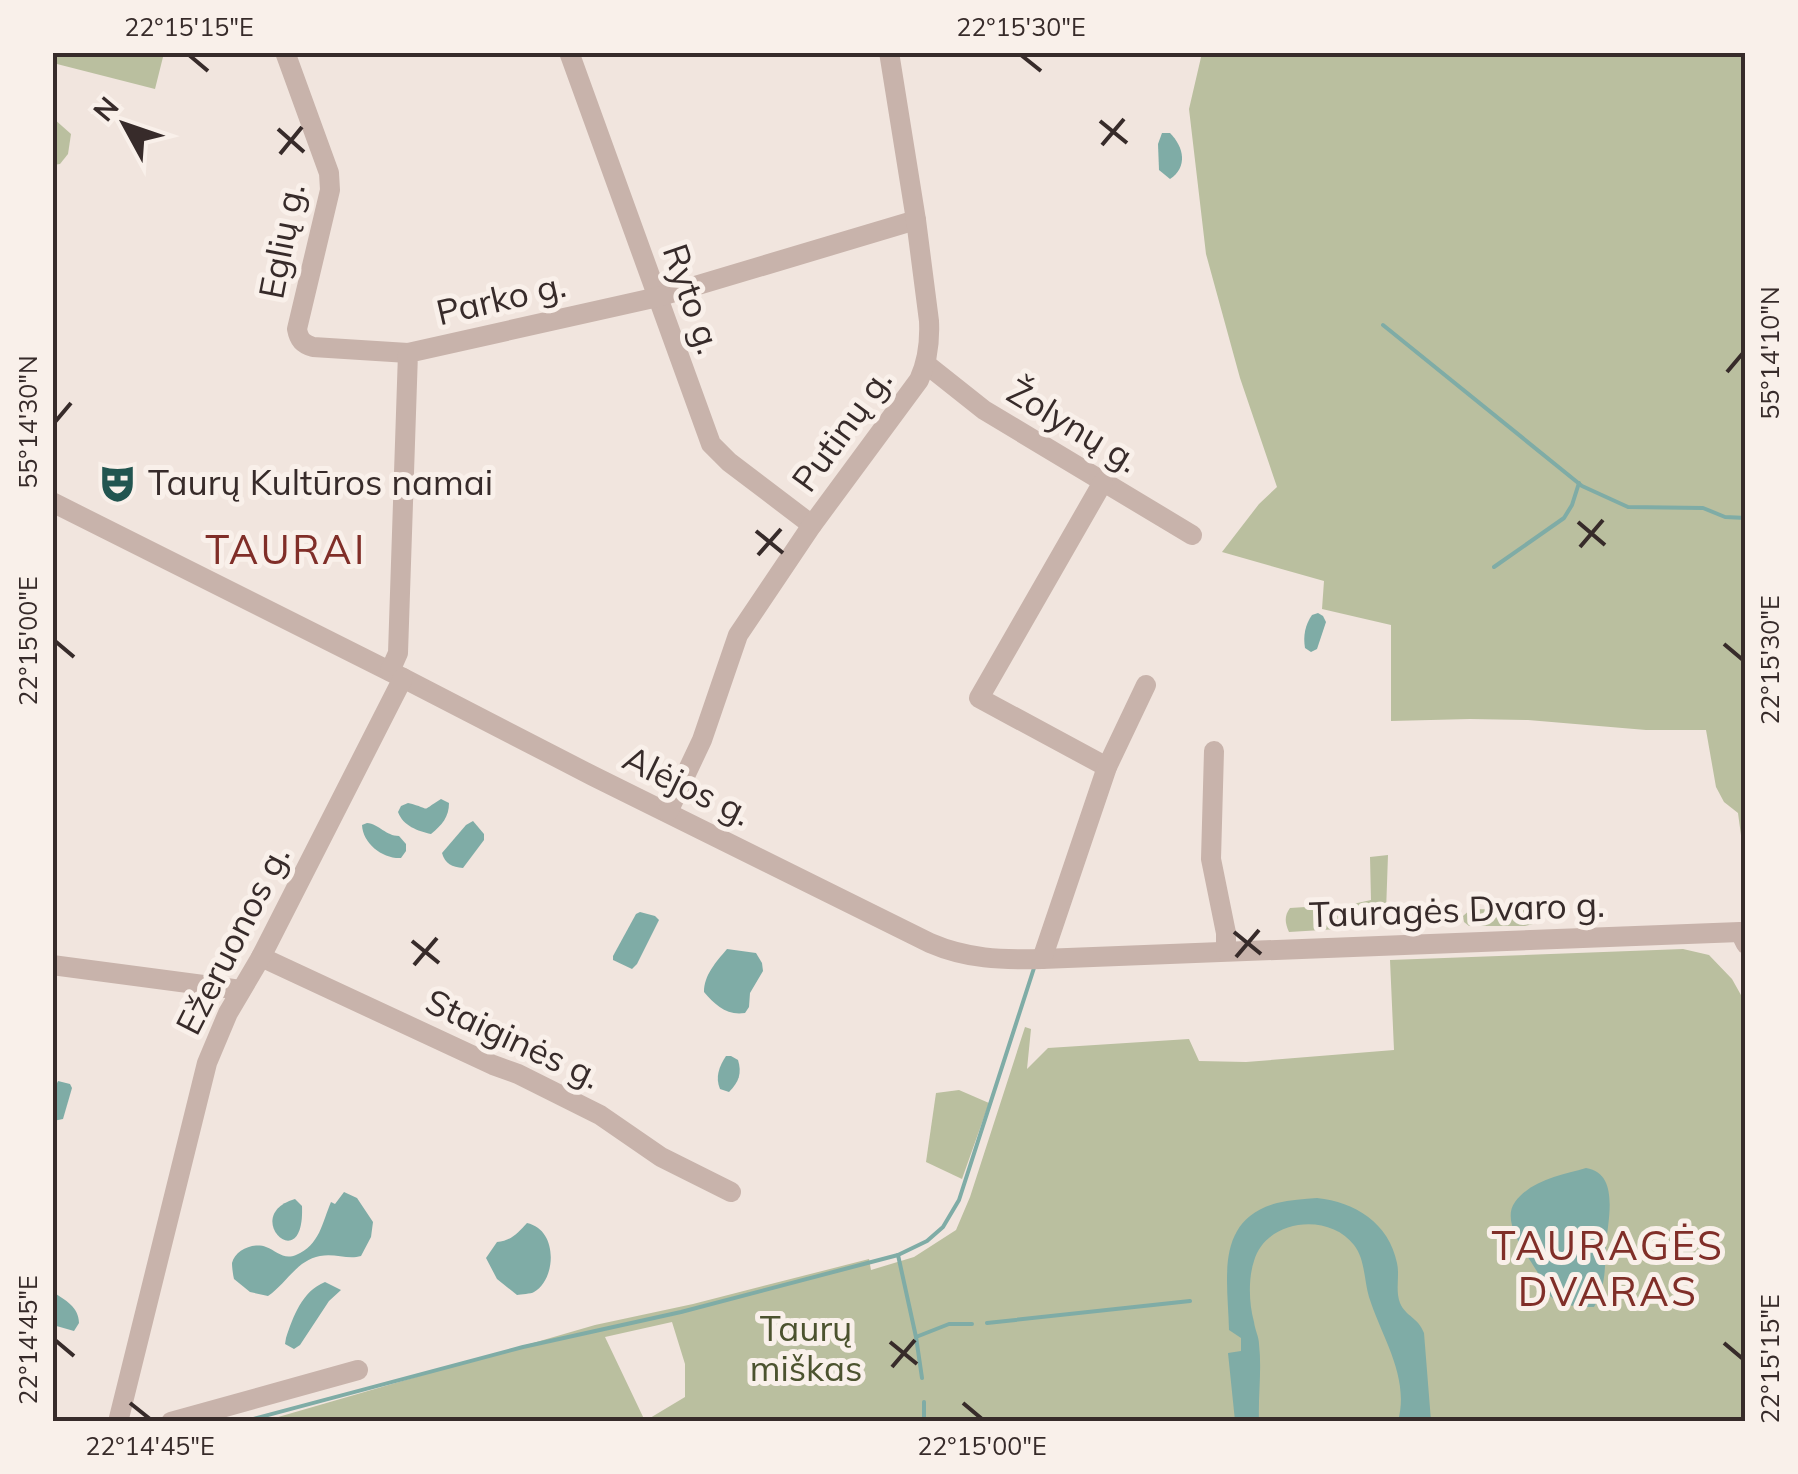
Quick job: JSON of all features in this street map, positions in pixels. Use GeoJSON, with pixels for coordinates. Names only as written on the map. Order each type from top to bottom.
{"type":"FeatureCollection","features":[{"type":"Feature","properties":{"kind":"street","name":"Eglių g."},"geometry":{"type":"LineString","coordinates":[[285,52],[329,173],[330,190],[298,336],[313,346],[408,353]]}},
{"type":"Feature","properties":{"kind":"street","name":"Ryto g."},"geometry":{"type":"LineString","coordinates":[[569,52],[711,444],[812,525]]}},
{"type":"Feature","properties":{"kind":"street","name":"Putinų g."},"geometry":{"type":"LineString","coordinates":[[668,812],[702,740],[738,635],[812,525],[919,380],[926,364],[930,321],[889,52]]}},
{"type":"Feature","properties":{"kind":"street","name":"Parko g."},"geometry":{"type":"LineString","coordinates":[[397,674],[408,353],[658,297],[916,220]]}},
{"type":"Feature","properties":{"kind":"street","name":"Žolynų g."},"geometry":{"type":"LineString","coordinates":[[926,364],[984,410],[1192,536]]}},
{"type":"Feature","properties":{"kind":"street"},"geometry":{"type":"LineString","coordinates":[[1103,482],[979,698],[1107,767]]}},
{"type":"Feature","properties":{"kind":"street","name":"Alėjos g."},"geometry":{"type":"LineString","coordinates":[[52,502],[949,951],[982,958],[1042,959]]}},
{"type":"Feature","properties":{"kind":"street","name":"Ežeruonos g."},"geometry":{"type":"LineString","coordinates":[[118,1422],[215,1039],[261,957],[397,674]]}},
{"type":"Feature","properties":{"kind":"street"},"geometry":{"type":"LineString","coordinates":[[1042,959],[1107,767],[1146,685]]}},
{"type":"Feature","properties":{"kind":"street"},"geometry":{"type":"LineString","coordinates":[[1214,751],[1211,859],[1226,950]]}},
{"type":"Feature","properties":{"kind":"street","name":"Tauragės Dvaro g."},"geometry":{"type":"LineString","coordinates":[[1042,959],[1740,932],[1746,944]]}},
{"type":"Feature","properties":{"kind":"street","name":"Staiginės g."},"geometry":{"type":"LineString","coordinates":[[261,957],[518,1074],[600,1116],[661,1157],[731,1192]]}},
{"type":"Feature","properties":{"kind":"street"},"geometry":{"type":"LineString","coordinates":[[52,965],[241,990]]}},
{"type":"Feature","properties":{"kind":"street"},"geometry":{"type":"LineString","coordinates":[[171,1422],[358,1370]]}},
{"type":"Feature","properties":{"kind":"green space"},"geometry":{"type":"Polygon","coordinates":[[[53,52],[164,53],[155,89],[53,63],[53,52]]]}},
{"type":"Feature","properties":{"kind":"green space"},"geometry":{"type":"Polygon","coordinates":[[[1202,53],[1745,53],[1745,865],[1738,813],[1724,802],[1716,787],[1706,730],[1646,730],[1528,720],[1391,721],[1391,625],[1322,609],[1324,581],[1222,552],[1277,487],[1240,378],[1206,254],[1189,109],[1202,53]]]}},
{"type":"Feature","properties":{"kind":"green space"},"geometry":{"type":"Polygon","coordinates":[[[53,118],[71,134],[68,154],[60,164],[53,165],[53,118]]]}},
{"type":"Feature","properties":{"kind":"green space"},"geometry":{"type":"Polygon","coordinates":[[[1388,855],[1386,912],[1364,916],[1354,928],[1289,932],[1286,920],[1290,908],[1371,900],[1370,857],[1388,855]]]}},
{"type":"Feature","properties":{"kind":"green space"},"geometry":{"type":"Polygon","coordinates":[[[1471,909],[1528,910],[1534,917],[1533,924],[1469,926],[1463,916],[1471,909]]]}},
{"type":"Feature","properties":{"kind":"green space","name":"Taurų miškas"},"geometry":{"type":"Polygon","coordinates":[[[1683,949],[1709,955],[1732,979],[1746,1004],[1745,1421],[261,1422],[595,1325],[869,1259],[871,1270],[914,1257],[956,1230],[1025,1027],[1031,1029],[1027,1069],[1048,1048],[1189,1039],[1199,1061],[1246,1062],[1394,1050],[1390,960],[1683,949]],[[672,1322],[605,1337],[645,1421],[685,1397],[685,1364],[672,1322]]]}},
{"type":"Feature","properties":{"kind":"green space"},"geometry":{"type":"Polygon","coordinates":[[[959,1090],[989,1103],[962,1179],[926,1162],[936,1093],[959,1090]]]}},
{"type":"Feature","properties":{"kind":"water"},"geometry":{"type":"Polygon","coordinates":[[[1162,133],[1170,133],[1181,151],[1180,169],[1170,179],[1159,170],[1158,144],[1162,133]]]}},
{"type":"Feature","properties":{"kind":"water"},"geometry":{"type":"Polygon","coordinates":[[[1318,613],[1326,622],[1317,649],[1311,652],[1305,648],[1305,631],[1312,615],[1318,613]]]}},
{"type":"Feature","properties":{"kind":"water"},"geometry":{"type":"Polygon","coordinates":[[[441,799],[449,803],[448,812],[431,834],[407,824],[398,812],[408,803],[426,808],[441,799]]]}},
{"type":"Feature","properties":{"kind":"water"},"geometry":{"type":"Polygon","coordinates":[[[473,821],[484,834],[484,840],[463,868],[452,866],[442,853],[473,821]]]}},
{"type":"Feature","properties":{"kind":"water"},"geometry":{"type":"Polygon","coordinates":[[[367,823],[399,836],[406,844],[401,858],[387,856],[370,844],[362,825],[367,823]]]}},
{"type":"Feature","properties":{"kind":"water"},"geometry":{"type":"Polygon","coordinates":[[[640,912],[659,920],[632,969],[613,960],[613,956],[640,912]]]}},
{"type":"Feature","properties":{"kind":"water"},"geometry":{"type":"Polygon","coordinates":[[[727,949],[756,953],[762,963],[763,971],[750,993],[745,1013],[722,1008],[704,992],[708,974],[727,949]]]}},
{"type":"Feature","properties":{"kind":"water"},"geometry":{"type":"Polygon","coordinates":[[[726,1056],[738,1060],[740,1069],[729,1092],[720,1089],[718,1080],[726,1056]]]}},
{"type":"Feature","properties":{"kind":"water"},"geometry":{"type":"Polygon","coordinates":[[[58,1081],[72,1088],[63,1119],[53,1121],[53,1092],[58,1081]]]}},
{"type":"Feature","properties":{"kind":"water"},"geometry":{"type":"Polygon","coordinates":[[[1586,1168],[1604,1179],[1610,1199],[1604,1276],[1594,1307],[1564,1304],[1549,1295],[1517,1239],[1511,1219],[1515,1202],[1529,1188],[1586,1168]]]}},
{"type":"Feature","properties":{"kind":"water"},"geometry":{"type":"Polygon","coordinates":[[[344,1192],[357,1198],[373,1222],[371,1237],[361,1256],[312,1258],[268,1296],[250,1292],[234,1279],[232,1263],[246,1248],[261,1246],[287,1256],[304,1251],[319,1233],[331,1202],[335,1204],[344,1192]]]}},
{"type":"Feature","properties":{"kind":"water"},"geometry":{"type":"Polygon","coordinates":[[[1317,1198],[1344,1204],[1368,1217],[1393,1249],[1400,1303],[1424,1333],[1431,1421],[1398,1421],[1398,1373],[1369,1297],[1360,1257],[1343,1234],[1315,1224],[1284,1229],[1271,1236],[1254,1261],[1250,1292],[1260,1354],[1259,1421],[1235,1421],[1228,1353],[1241,1351],[1241,1338],[1229,1330],[1227,1291],[1234,1237],[1257,1211],[1277,1203],[1317,1198]]]}},
{"type":"Feature","properties":{"kind":"water"},"geometry":{"type":"Polygon","coordinates":[[[295,1199],[302,1206],[300,1228],[294,1238],[286,1241],[273,1228],[273,1217],[279,1207],[295,1199]]]}},
{"type":"Feature","properties":{"kind":"water"},"geometry":{"type":"Polygon","coordinates":[[[527,1223],[545,1235],[550,1267],[533,1293],[517,1295],[497,1279],[486,1258],[497,1242],[510,1238],[527,1223]]]}},
{"type":"Feature","properties":{"kind":"water"},"geometry":{"type":"Polygon","coordinates":[[[325,1282],[341,1290],[294,1349],[285,1344],[295,1313],[304,1298],[325,1282]]]}},
{"type":"Feature","properties":{"kind":"water"},"geometry":{"type":"Polygon","coordinates":[[[53,1292],[77,1313],[79,1323],[74,1331],[53,1325],[53,1292]]]}},
{"type":"Feature","properties":{"kind":"waterway"},"geometry":{"type":"LineString","coordinates":[[1383,325],[1582,486],[1628,507],[1703,508],[1725,517],[1746,518]]}},
{"type":"Feature","properties":{"kind":"waterway"},"geometry":{"type":"LineString","coordinates":[[1494,567],[1564,518],[1579,483]]}},
{"type":"Feature","properties":{"kind":"waterway"},"geometry":{"type":"LineString","coordinates":[[242,1422],[523,1347],[681,1312],[898,1255],[927,1241],[943,1227],[959,1200],[1034,968]]}},
{"type":"Feature","properties":{"kind":"waterway"},"geometry":{"type":"LineString","coordinates":[[898,1255],[922,1378]]}},
{"type":"Feature","properties":{"kind":"waterway"},"geometry":{"type":"LineString","coordinates":[[987,1323],[1190,1301]]}},
{"type":"Feature","properties":{"kind":"waterway"},"geometry":{"type":"LineString","coordinates":[[916,1337],[949,1324],[972,1324]]}},
{"type":"Feature","properties":{"kind":"waterway"},"geometry":{"type":"LineString","coordinates":[[924,1402],[924,1422]]}},
{"type":"Feature","properties":{"kind":"place","name":"Taurų Kultūros namai"},"geometry":{"type":"Point","coordinates":[118,483]}},
{"type":"Feature","properties":{"kind":"district","name":"TAURAI"},"geometry":{"type":"Point","coordinates":[286,550]}},
{"type":"Feature","properties":{"kind":"district","name":"TAURAGĖS DVARAS"},"geometry":{"type":"Point","coordinates":[1608,1269]}}]}
